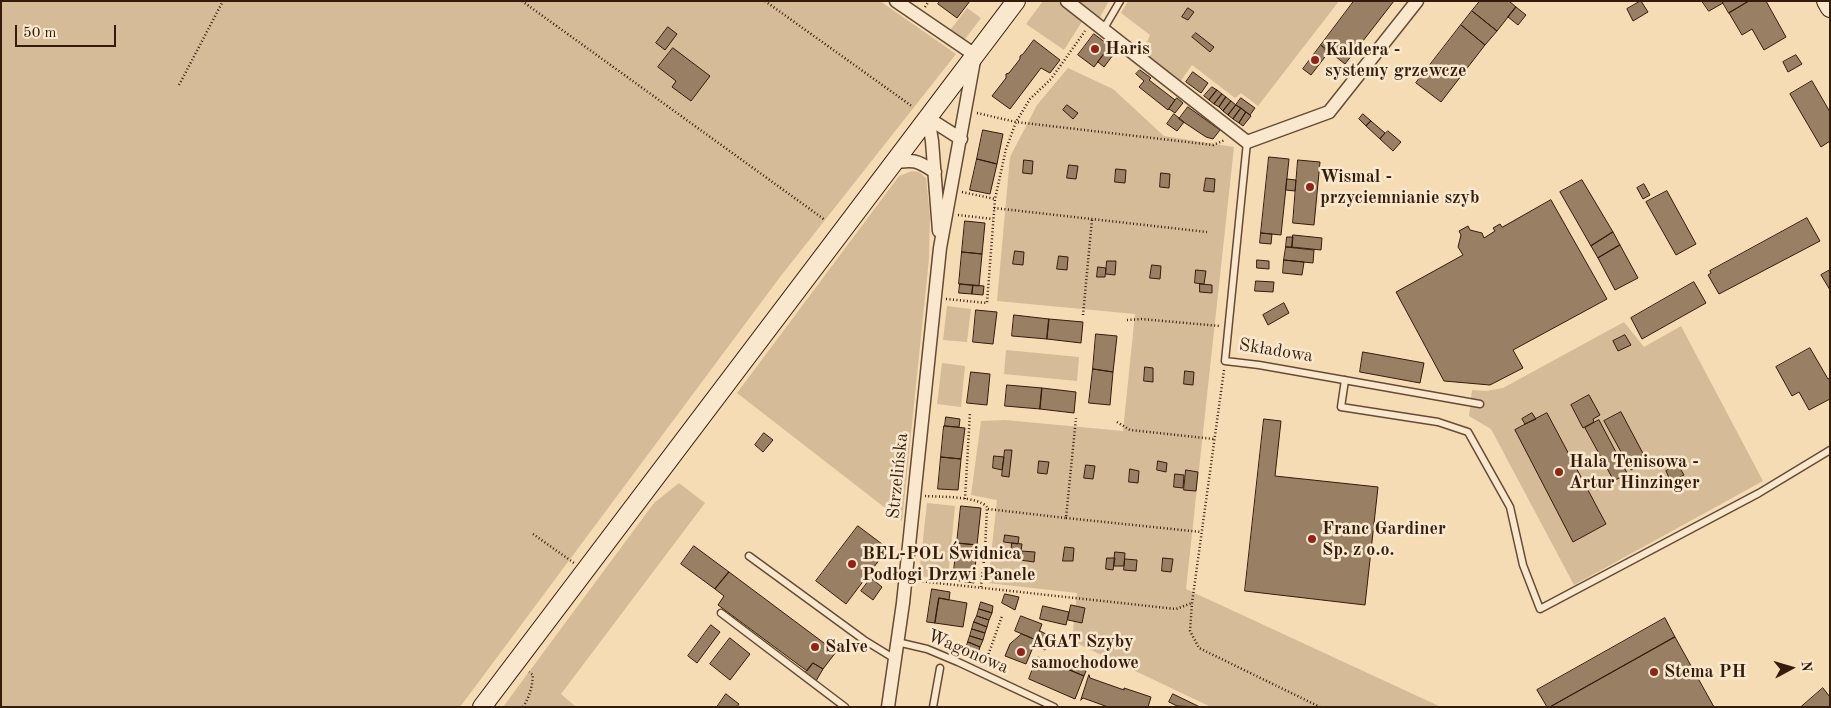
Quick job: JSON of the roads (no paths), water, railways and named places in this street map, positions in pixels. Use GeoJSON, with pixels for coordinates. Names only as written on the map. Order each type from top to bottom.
{"type":"FeatureCollection","features":[{"type":"Feature","properties":{"kind":"main road"},"geometry":{"type":"LineString","coordinates":[[482,707],[1016,1]]}},
{"type":"Feature","properties":{"kind":"main road"},"geometry":{"type":"LineString","coordinates":[[1826,1],[1830,8]]}},
{"type":"Feature","properties":{"kind":"street"},"geometry":{"type":"LineString","coordinates":[[896,1],[975,55]]}},
{"type":"Feature","properties":{"kind":"street"},"geometry":{"type":"LineString","coordinates":[[1068,1],[1242,138],[1329,112],[1417,1]]}},
{"type":"Feature","properties":{"kind":"street","name":"Strzelińska"},"geometry":{"type":"LineString","coordinates":[[888,707],[905,579],[940,248],[975,55]]}},
{"type":"Feature","properties":{"kind":"street"},"geometry":{"type":"LineString","coordinates":[[928,118],[961,139]]}},
{"type":"Feature","properties":{"kind":"street","name":"Strzelińska"},"geometry":{"type":"LineString","coordinates":[[928,118],[935,172],[940,248]]}},
{"type":"Feature","properties":{"kind":"street"},"geometry":{"type":"LineString","coordinates":[[892,163],[909,160],[922,163],[935,172]]}},
{"type":"Feature","properties":{"kind":"lane"},"geometry":{"type":"LineString","coordinates":[[1103,30],[1120,1]]}},
{"type":"Feature","properties":{"kind":"lane","name":"Składowa"},"geometry":{"type":"LineString","coordinates":[[1242,138],[1225,361],[1259,365],[1480,404]]}},
{"type":"Feature","properties":{"kind":"lane"},"geometry":{"type":"LineString","coordinates":[[1345,380],[1341,407],[1438,422],[1468,432],[1510,507],[1523,565],[1540,609],[1751,498],[1830,450]]}},
{"type":"Feature","properties":{"kind":"lane"},"geometry":{"type":"LineString","coordinates":[[749,556],[864,640],[895,659]]}},
{"type":"Feature","properties":{"kind":"lane"},"geometry":{"type":"LineString","coordinates":[[721,613],[845,707]]}},
{"type":"Feature","properties":{"kind":"lane","name":"Wagonowa"},"geometry":{"type":"LineString","coordinates":[[897,642],[928,649],[1054,707]]}},
{"type":"Feature","properties":{"kind":"lane"},"geometry":{"type":"LineString","coordinates":[[934,707],[940,668]]}},
{"type":"Feature","properties":{"kind":"place","name":"Haris"},"geometry":{"type":"Point","coordinates":[1095,49]}},
{"type":"Feature","properties":{"kind":"place","name":"Kaldera - systemy grzewcze"},"geometry":{"type":"Point","coordinates":[1315,60]}},
{"type":"Feature","properties":{"kind":"place","name":"Wismal - przyciemnianie szyb"},"geometry":{"type":"Point","coordinates":[1310,187]}},
{"type":"Feature","properties":{"kind":"place","name":"Hala Tenisowa - Artur Hinzinger"},"geometry":{"type":"Point","coordinates":[1559,472]}},
{"type":"Feature","properties":{"kind":"place","name":"Franc Gardiner Sp. z o.o."},"geometry":{"type":"Point","coordinates":[1312,539]}},
{"type":"Feature","properties":{"kind":"place","name":"BEL-POL Świdnica Podłogi Drzwi Panele"},"geometry":{"type":"Point","coordinates":[852,564]}},
{"type":"Feature","properties":{"kind":"place","name":"Salve"},"geometry":{"type":"Point","coordinates":[815,647]}},
{"type":"Feature","properties":{"kind":"place","name":"AGAT Szyby samochodowe"},"geometry":{"type":"Point","coordinates":[1021,652]}},
{"type":"Feature","properties":{"kind":"place","name":"Stema PH"},"geometry":{"type":"Point","coordinates":[1654,672]}}]}
